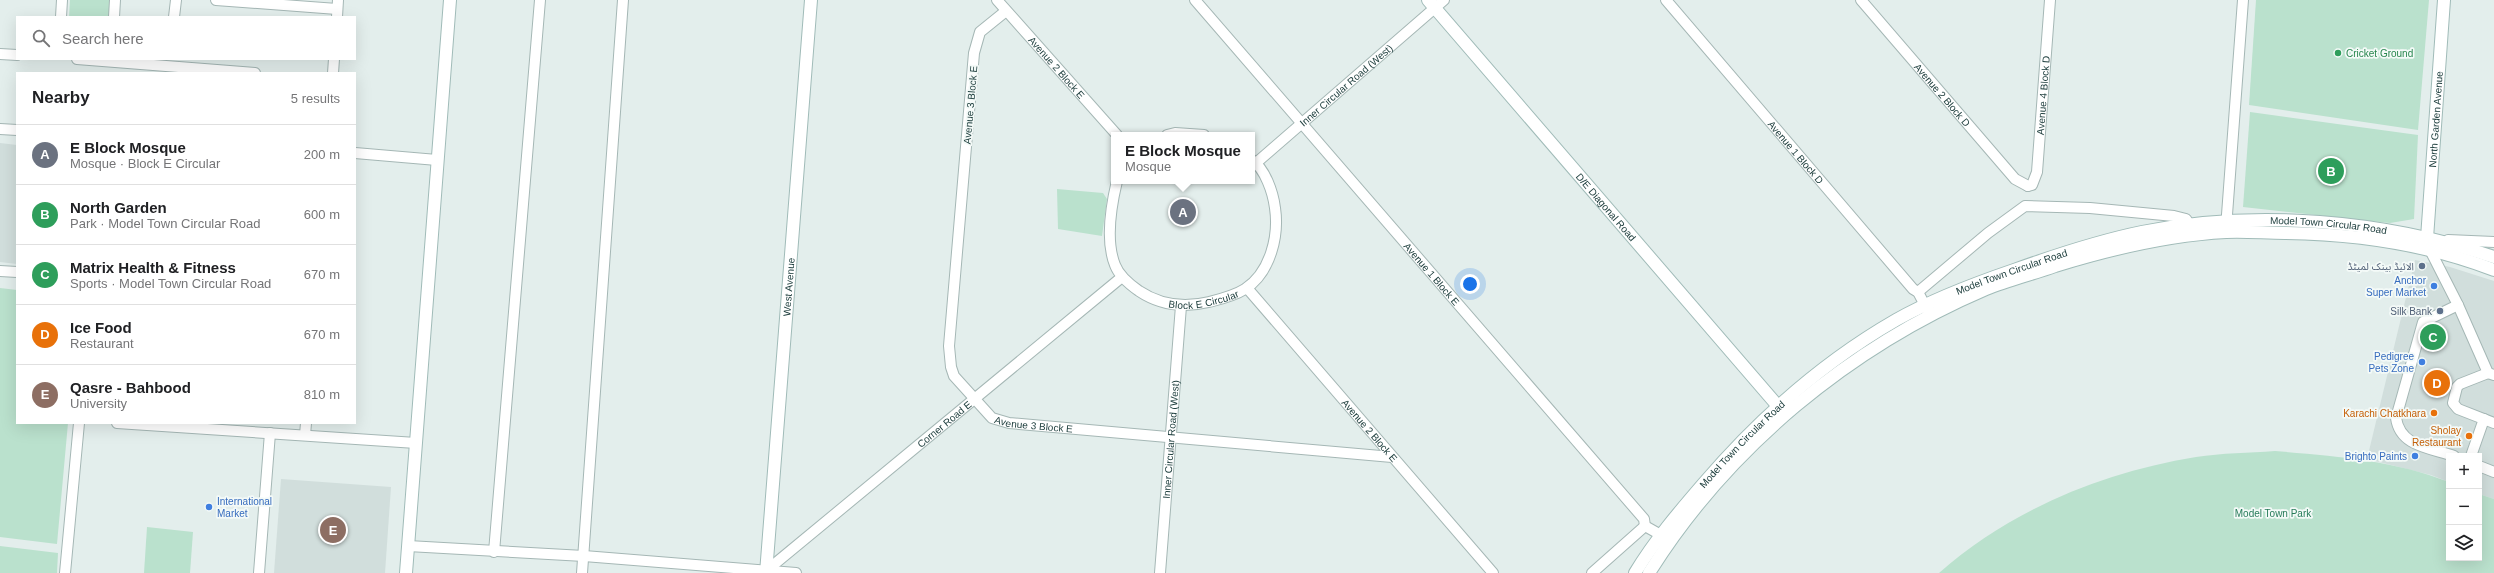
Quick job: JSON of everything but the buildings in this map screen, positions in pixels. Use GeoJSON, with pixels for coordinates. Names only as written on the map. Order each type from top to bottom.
{"type":"FeatureCollection","features":[{"type":"Feature","properties":{"kind":"street"},"geometry":{"type":"LineString","coordinates":[[61,16],[62,0]]}},
{"type":"Feature","properties":{"kind":"street"},"geometry":{"type":"LineString","coordinates":[[114,16],[115,0]]}},
{"type":"Feature","properties":{"kind":"street"},"geometry":{"type":"LineString","coordinates":[[174,16],[176,0]]}},
{"type":"Feature","properties":{"kind":"street"},"geometry":{"type":"LineString","coordinates":[[216,0],[337,9]]}},
{"type":"Feature","properties":{"kind":"street"},"geometry":{"type":"LineString","coordinates":[[406,573],[450,0]]}},
{"type":"Feature","properties":{"kind":"street"},"geometry":{"type":"LineString","coordinates":[[494,552],[540,0]]}},
{"type":"Feature","properties":{"kind":"street"},"geometry":{"type":"LineString","coordinates":[[582,573],[623,0]]}},
{"type":"Feature","properties":{"kind":"street","name":"West Avenue"},"geometry":{"type":"LineString","coordinates":[[766,572],[811,0]]}},
{"type":"Feature","properties":{"kind":"street","name":"Avenue 2 Block E"},"geometry":{"type":"LineString","coordinates":[[997,0],[1114,132]]}},
{"type":"Feature","properties":{"kind":"street","name":"Avenue 1 Block E"},"geometry":{"type":"LineString","coordinates":[[1195,0],[1644,519],[1645,526]]}},
{"type":"Feature","properties":{"kind":"street","name":"Avenue 1 Block D"},"geometry":{"type":"LineString","coordinates":[[1666,0],[1913,289],[1918,292],[1931,316]]}},
{"type":"Feature","properties":{"kind":"street","name":"Avenue 4 Block D"},"geometry":{"type":"LineString","coordinates":[[2028,186],[2032,185],[2037,172],[2050,0]]}},
{"type":"Feature","properties":{"kind":"street"},"geometry":{"type":"LineString","coordinates":[[2226,227],[2243,0]]}},
{"type":"Feature","properties":{"kind":"street","name":"North Garden Avenue"},"geometry":{"type":"LineString","coordinates":[[2428,244],[2444,0]]}},
{"type":"Feature","properties":{"kind":"street","name":"Avenue 2 Block D"},"geometry":{"type":"LineString","coordinates":[[1866,2],[2015,179],[2028,186]]}},
{"type":"Feature","properties":{"kind":"street","name":"Inner Circular Road (West)"},"geometry":{"type":"LineString","coordinates":[[1255,160],[1302,125],[1436,3]]}},
{"type":"Feature","properties":{"kind":"street","name":"D/E Diagonal Road"},"geometry":{"type":"LineString","coordinates":[[1436,3],[1782,410]]}},
{"type":"Feature","properties":{"kind":"street","name":"Avenue 3 Block E"},"geometry":{"type":"LineString","coordinates":[[1006,11],[980,32],[974,53],[949,346],[951,367],[954,376],[976,398],[992,418],[1000,422],[1172,439],[1392,457]]}},
{"type":"Feature","properties":{"kind":"street"},"geometry":{"type":"LineString","coordinates":[[0,54],[16,55]]}},
{"type":"Feature","properties":{"kind":"street"},"geometry":{"type":"LineString","coordinates":[[110,60],[169,67],[241,72]]}},
{"type":"Feature","properties":{"kind":"street"},"geometry":{"type":"LineString","coordinates":[[333,72],[334,60]]}},
{"type":"Feature","properties":{"kind":"street"},"geometry":{"type":"LineString","coordinates":[[0,129],[16,130]]}},
{"type":"Feature","properties":{"kind":"street"},"geometry":{"type":"LineString","coordinates":[[356,153],[437,160]]}},
{"type":"Feature","properties":{"kind":"street","name":"Block E Circular"},"geometry":{"type":"LineString","coordinates":[[1117,184],[1111,219],[1111,246],[1115,266],[1122,277],[1144,294],[1181,306],[1220,299],[1247,288],[1267,263],[1272,251],[1277,230],[1274,196],[1255,163]]}},
{"type":"Feature","properties":{"kind":"street"},"geometry":{"type":"LineString","coordinates":[[2028,186],[2030,205]]}},
{"type":"Feature","properties":{"kind":"street"},"geometry":{"type":"LineString","coordinates":[[1918,292],[2012,213],[2030,205],[2174,216],[2186,219],[2190,225]]}},
{"type":"Feature","properties":{"kind":"street","name":"Model Town Circular Road"},"geometry":{"type":"LineString","coordinates":[[1635,573],[1660,534],[1731,451],[1782,410],[1863,340],[1925,304],[1984,280],[2092,244],[2144,232],[2190,225],[2226,227],[2334,224],[2494,257]]}},
{"type":"Feature","properties":{"kind":"street","name":"Model Town Circular Road"},"geometry":{"type":"LineString","coordinates":[[1649,573],[1671,540],[1782,410],[1870,351],[1931,316],[1987,289],[2094,254],[2226,227]]}},
{"type":"Feature","properties":{"kind":"street"},"geometry":{"type":"LineString","coordinates":[[2473,453],[2489,421],[2458,409],[2453,403],[2453,398],[2460,384],[2491,374],[2428,244],[2494,242]]}},
{"type":"Feature","properties":{"kind":"street","name":"Model Town Circular Road"},"geometry":{"type":"LineString","coordinates":[[2428,244],[2494,270]]}},
{"type":"Feature","properties":{"kind":"street"},"geometry":{"type":"LineString","coordinates":[[0,271],[16,272]]}},
{"type":"Feature","properties":{"kind":"street","name":"Corner Road E"},"geometry":{"type":"LineString","coordinates":[[766,572],[1122,277]]}},
{"type":"Feature","properties":{"kind":"street","name":"Avenue 2 Block E"},"geometry":{"type":"LineString","coordinates":[[1247,288],[1493,573]]}},
{"type":"Feature","properties":{"kind":"street"},"geometry":{"type":"LineString","coordinates":[[2446,453],[2407,440],[2400,431],[2396,418],[2423,322],[2458,305]]}},
{"type":"Feature","properties":{"kind":"street","name":"Inner Circular Road (West)"},"geometry":{"type":"LineString","coordinates":[[1160,573],[1172,439],[1181,306]]}},
{"type":"Feature","properties":{"kind":"street"},"geometry":{"type":"LineString","coordinates":[[65,573],[78,424]]}},
{"type":"Feature","properties":{"kind":"street"},"geometry":{"type":"LineString","coordinates":[[132,424],[416,443]]}},
{"type":"Feature","properties":{"kind":"street"},"geometry":{"type":"LineString","coordinates":[[305,436],[306,424]]}},
{"type":"Feature","properties":{"kind":"street"},"geometry":{"type":"LineString","coordinates":[[259,573],[270,433]]}},
{"type":"Feature","properties":{"kind":"street"},"geometry":{"type":"LineString","coordinates":[[2482,467],[2494,472]]}},
{"type":"Feature","properties":{"kind":"street"},"geometry":{"type":"LineString","coordinates":[[1592,573],[1645,526],[1671,540]]}},
{"type":"Feature","properties":{"kind":"street"},"geometry":{"type":"LineString","coordinates":[[408,546],[584,556],[766,572],[796,573]]}},
{"type":"Feature","properties":{"kind":"shaded area"},"geometry":{"type":"Polygon","coordinates":[[[0,143],[16,145],[16,264],[0,262],[0,143]]]}},
{"type":"Feature","properties":{"kind":"shaded area"},"geometry":{"type":"Polygon","coordinates":[[[2415,260],[2450,267],[2494,281],[2494,499],[2482,495],[2482,453],[2446,453],[2446,481],[2431,475],[2367,459],[2415,260]]]}},
{"type":"Feature","properties":{"kind":"shaded area"},"geometry":{"type":"Polygon","coordinates":[[[281,479],[391,487],[385,573],[274,573],[281,479]]]}},
{"type":"Feature","properties":{"kind":"green space"},"geometry":{"type":"Polygon","coordinates":[[[70,0],[112,0],[111,16],[69,16],[70,0]]]}},
{"type":"Feature","properties":{"kind":"green space","name":"Cricket Ground"},"geometry":{"type":"Polygon","coordinates":[[[2256,0],[2429,0],[2418,130],[2249,105],[2256,0]]]}},
{"type":"Feature","properties":{"kind":"green space"},"geometry":{"type":"Polygon","coordinates":[[[2250,112],[2418,135],[2414,219],[2390,223],[2243,207],[2250,112]]]}},
{"type":"Feature","properties":{"kind":"green space"},"geometry":{"type":"Polygon","coordinates":[[[1057,189],[1103,193],[1107,199],[1102,236],[1058,229],[1057,189]]]}},
{"type":"Feature","properties":{"kind":"green space"},"geometry":{"type":"Polygon","coordinates":[[[0,288],[16,290],[16,424],[68,424],[57,544],[0,537],[0,288]]]}},
{"type":"Feature","properties":{"kind":"green space","name":"Model Town Park"},"geometry":{"type":"Polygon","coordinates":[[[2275,451],[2342,457],[2407,469],[2446,481],[2446,561],[2482,561],[2482,495],[2494,499],[2494,573],[1939,573],[1996,530],[2059,497],[2127,473],[2161,464],[2196,457],[2275,451]]]}},
{"type":"Feature","properties":{"kind":"green space"},"geometry":{"type":"Polygon","coordinates":[[[147,527],[193,532],[190,573],[144,573],[147,527]]]}},
{"type":"Feature","properties":{"kind":"green space"},"geometry":{"type":"Polygon","coordinates":[[[0,546],[58,553],[57,573],[0,573],[0,546]]]}},
{"type":"Feature","properties":{"kind":"place","name":"Cricket Ground"},"geometry":{"type":"Point","coordinates":[2338,53]}},
{"type":"Feature","properties":{"kind":"place","name":"North Garden"},"geometry":{"type":"Point","coordinates":[2331,171]}},
{"type":"Feature","properties":{"kind":"place","name":"E Block Mosque"},"geometry":{"type":"Point","coordinates":[1183,212]}},
{"type":"Feature","properties":{"kind":"place","name":"الائیڈ بینک لمیٹڈ"},"geometry":{"type":"Point","coordinates":[2422,266]}},
{"type":"Feature","properties":{"kind":"place","name":"Anchor Super Market"},"geometry":{"type":"Point","coordinates":[2434,286]}},
{"type":"Feature","properties":{"kind":"place","name":"Silk Bank"},"geometry":{"type":"Point","coordinates":[2440,311]}},
{"type":"Feature","properties":{"kind":"place","name":"Matrix Health & Fitness"},"geometry":{"type":"Point","coordinates":[2433,337]}},
{"type":"Feature","properties":{"kind":"place","name":"Pedigree Pets Zone"},"geometry":{"type":"Point","coordinates":[2422,362]}},
{"type":"Feature","properties":{"kind":"place","name":"Ice Food"},"geometry":{"type":"Point","coordinates":[2437,383]}},
{"type":"Feature","properties":{"kind":"place","name":"Karachi Chatkhara"},"geometry":{"type":"Point","coordinates":[2434,413]}},
{"type":"Feature","properties":{"kind":"place","name":"Sholay Restaurant"},"geometry":{"type":"Point","coordinates":[2469,436]}},
{"type":"Feature","properties":{"kind":"place","name":"Brighto Paints"},"geometry":{"type":"Point","coordinates":[2415,456]}},
{"type":"Feature","properties":{"kind":"place","name":"International Market"},"geometry":{"type":"Point","coordinates":[209,507]}},
{"type":"Feature","properties":{"kind":"place","name":"Qasre - Bahbood"},"geometry":{"type":"Point","coordinates":[333,530]}}]}
